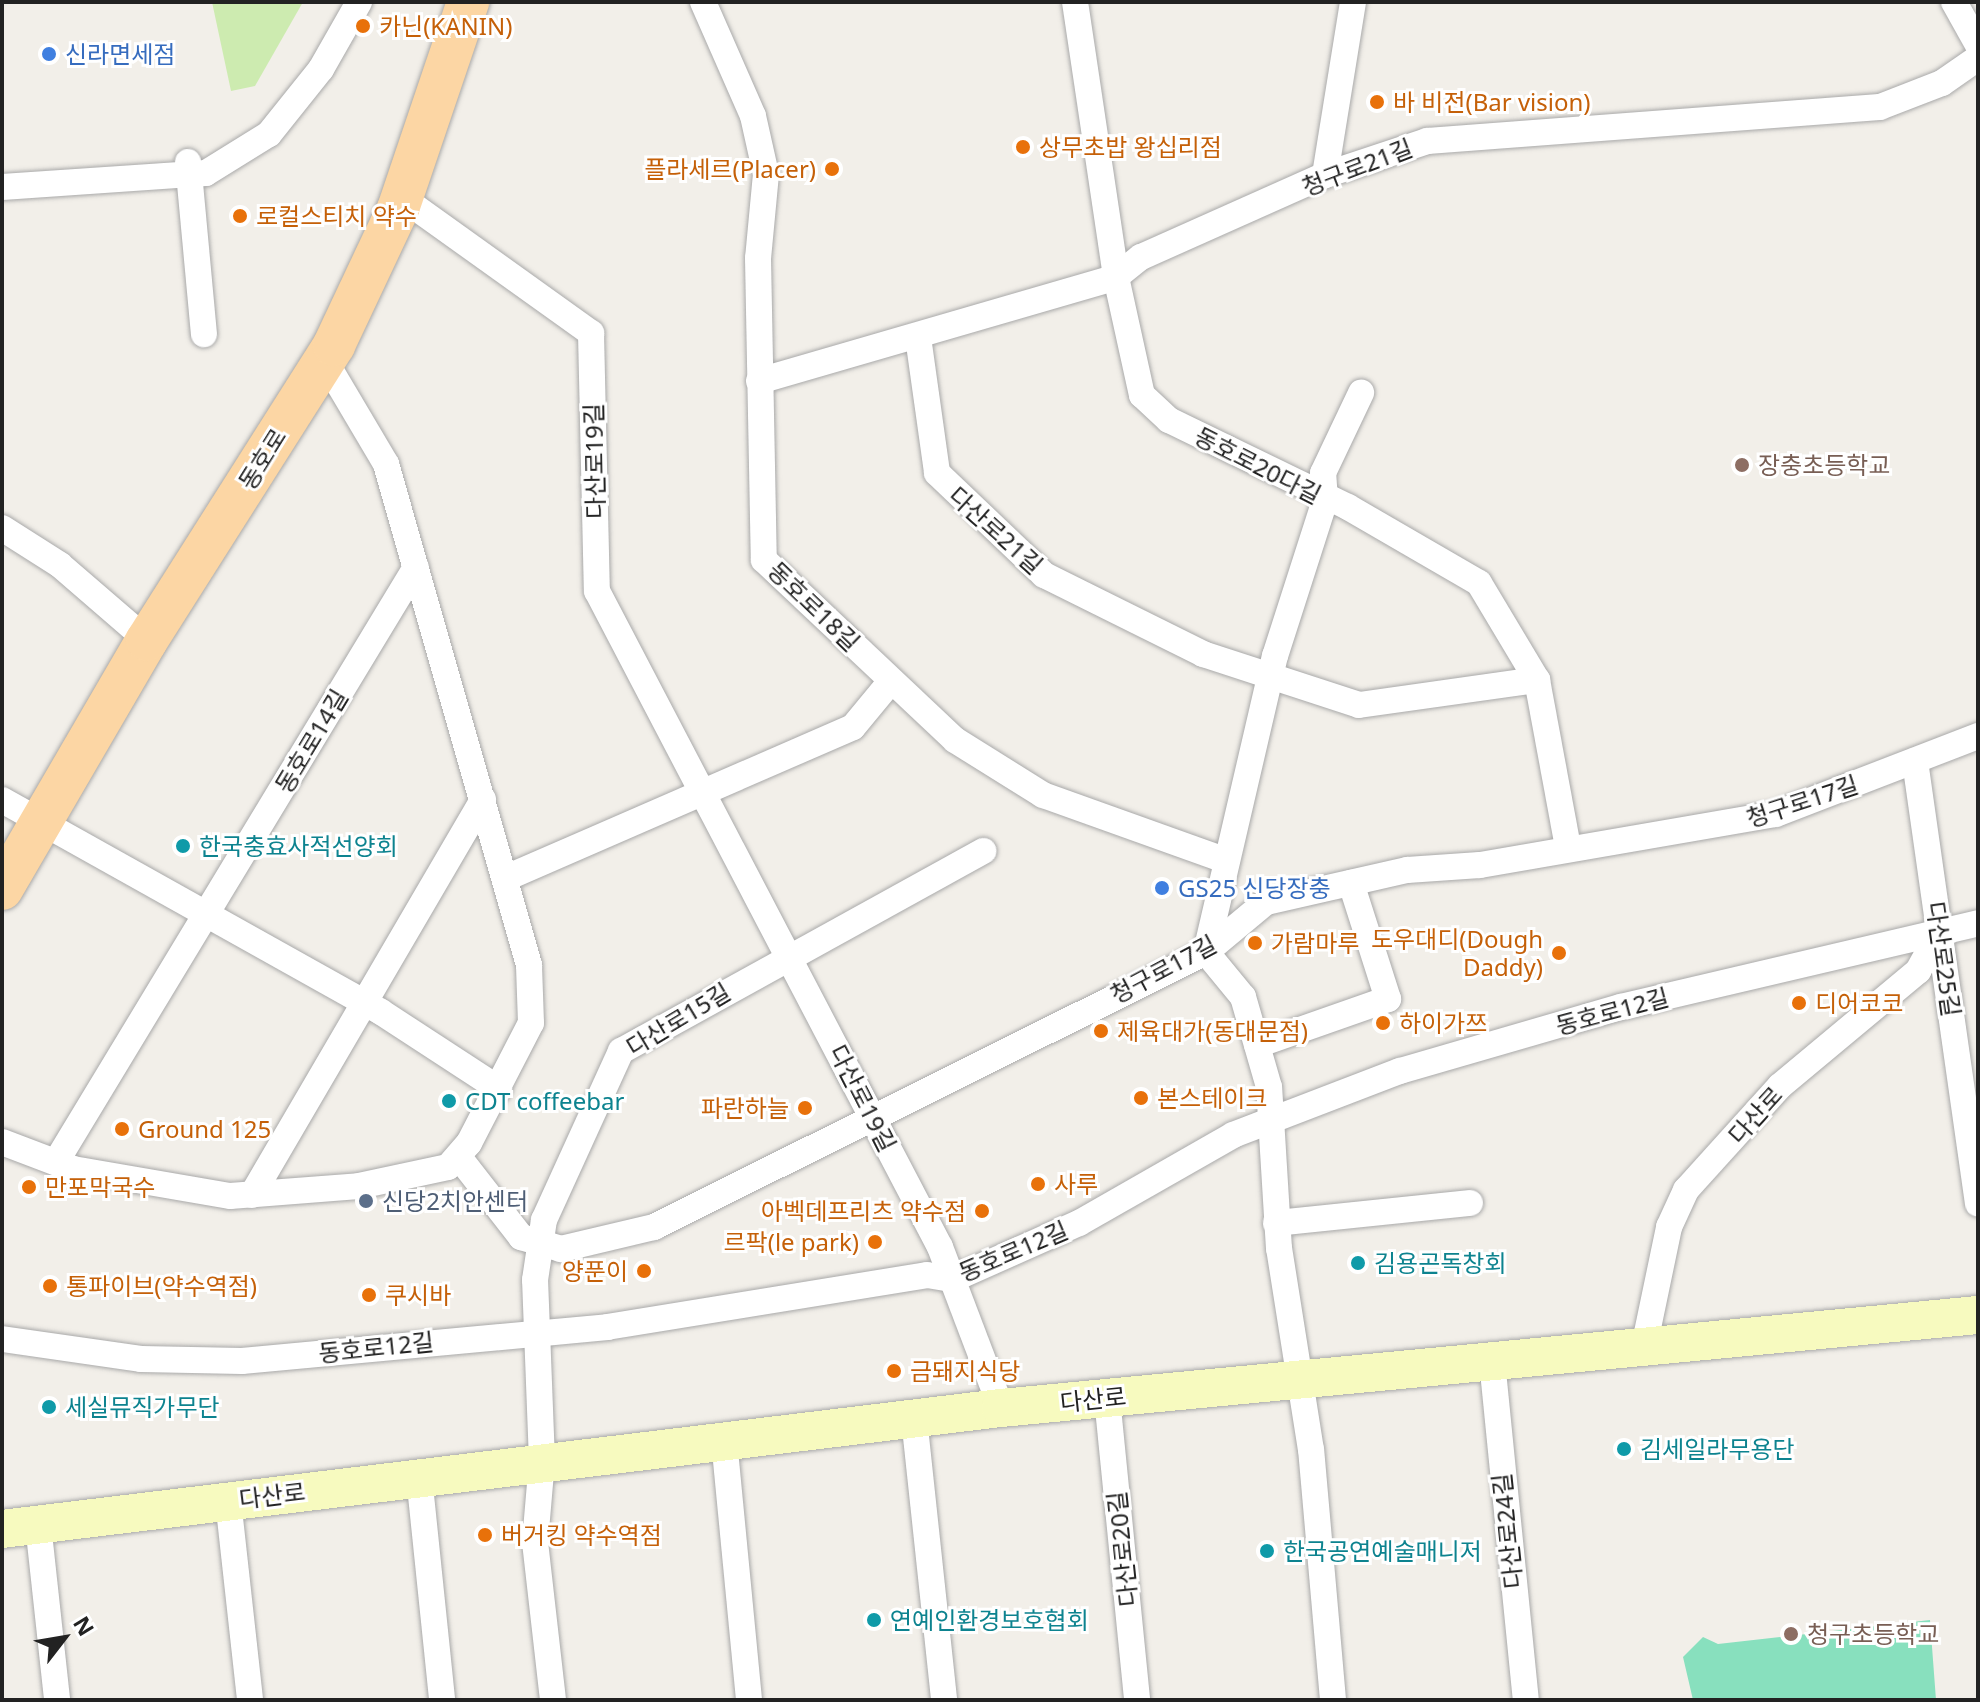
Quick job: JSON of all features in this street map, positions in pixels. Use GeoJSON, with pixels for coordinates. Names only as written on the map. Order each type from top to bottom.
{"type":"FeatureCollection","features":[{"type":"Feature","properties":{"kind":"main road","name":"동호로"},"geometry":{"type":"LineString","coordinates":[[2,889],[147,640],[324,359],[401,197],[468,2]]}},
{"type":"Feature","properties":{"kind":"main road","name":"다산로"},"geometry":{"type":"LineString","coordinates":[[20,1526],[1001,1408],[1978,1315]]}},
{"type":"Feature","properties":{"kind":"street"},"geometry":{"type":"LineString","coordinates":[[2,187],[188,168],[206,173],[269,134],[321,69],[359,2]]}},
{"type":"Feature","properties":{"kind":"street","name":"동호로18길"},"geometry":{"type":"LineString","coordinates":[[703,2],[753,116],[766,174],[759,381],[764,560],[955,740],[1043,795],[1227,861]]}},
{"type":"Feature","properties":{"kind":"street","name":"동호로20다길"},"geometry":{"type":"LineString","coordinates":[[1075,2],[1116,277],[1142,395],[1169,420],[1479,583],[1537,680],[1568,848]]}},
{"type":"Feature","properties":{"kind":"street"},"geometry":{"type":"LineString","coordinates":[[1325,175],[1353,2]]}},
{"type":"Feature","properties":{"kind":"street"},"geometry":{"type":"LineString","coordinates":[[1954,2],[1978,45]]}},
{"type":"Feature","properties":{"kind":"street","name":"청구로21길"},"geometry":{"type":"LineString","coordinates":[[759,381],[1116,277],[1141,257],[1325,175],[1427,141],[1880,107],[1942,83],[1978,58]]}},
{"type":"Feature","properties":{"kind":"street"},"geometry":{"type":"LineString","coordinates":[[188,168],[204,334]]}},
{"type":"Feature","properties":{"kind":"street","name":"다산로19길"},"geometry":{"type":"LineString","coordinates":[[401,197],[591,333],[597,591],[875,1121],[953,1279],[1001,1408]]}},
{"type":"Feature","properties":{"kind":"street","name":"다산로21길"},"geometry":{"type":"LineString","coordinates":[[918,337],[937,473],[947,487],[1044,575],[1203,654],[1271,679],[1359,705],[1537,680]]}},
{"type":"Feature","properties":{"kind":"street"},"geometry":{"type":"LineString","coordinates":[[2,1142],[56,1162],[152,1187],[252,1195],[359,1186],[448,1167],[499,1089],[531,1023],[529,965],[386,464],[324,359]]}},
{"type":"Feature","properties":{"kind":"street"},"geometry":{"type":"LineString","coordinates":[[1333,1700],[1298,1380],[1276,1223],[1269,1122],[1257,1045],[1243,997],[1206,952],[1271,679],[1325,500],[1323,473],[1361,393]]}},
{"type":"Feature","properties":{"kind":"street"},"geometry":{"type":"LineString","coordinates":[[2,528],[60,565],[147,640]]}},
{"type":"Feature","properties":{"kind":"street","name":"동호로14길"},"geometry":{"type":"LineString","coordinates":[[56,1162],[416,567]]}},
{"type":"Feature","properties":{"kind":"street"},"geometry":{"type":"LineString","coordinates":[[506,878],[705,796],[853,727],[891,681]]}},
{"type":"Feature","properties":{"kind":"street","name":"청구로17길"},"geometry":{"type":"LineString","coordinates":[[539,1243],[561,1249],[654,1227],[875,1121],[1206,952],[1266,902],[1351,883],[1776,814],[1978,736]]}},
{"type":"Feature","properties":{"kind":"street","name":"다산로25길"},"geometry":{"type":"LineString","coordinates":[[1915,761],[1978,1204]]}},
{"type":"Feature","properties":{"kind":"street"},"geometry":{"type":"LineString","coordinates":[[2,800],[39,824],[362,1003],[499,1089]]}},
{"type":"Feature","properties":{"kind":"street"},"geometry":{"type":"LineString","coordinates":[[252,1195],[483,800]]}},
{"type":"Feature","properties":{"kind":"street","name":"다산로15길"},"geometry":{"type":"LineString","coordinates":[[542,1461],[539,1243],[621,1051],[788,954],[984,851]]}},
{"type":"Feature","properties":{"kind":"street"},"geometry":{"type":"LineString","coordinates":[[1257,1045],[1388,999],[1351,883]]}},
{"type":"Feature","properties":{"kind":"street","name":"동호로12길"},"geometry":{"type":"LineString","coordinates":[[2,1339],[141,1359],[242,1361],[539,1333],[927,1275],[953,1279],[1079,1223],[1269,1122],[1400,1071],[1621,1007],[1941,929],[1978,923]]}},
{"type":"Feature","properties":{"kind":"street","name":"다산로"},"geometry":{"type":"LineString","coordinates":[[1644,1347],[1669,1227],[1686,1190],[1780,1086],[1918,971],[1941,929]]}},
{"type":"Feature","properties":{"kind":"street"},"geometry":{"type":"LineString","coordinates":[[458,1156],[521,1237],[539,1243]]}},
{"type":"Feature","properties":{"kind":"street"},"geometry":{"type":"LineString","coordinates":[[1276,1223],[1470,1203]]}},
{"type":"Feature","properties":{"kind":"street","name":"다산로24길"},"geometry":{"type":"LineString","coordinates":[[1492,1361],[1526,1700]]}},
{"type":"Feature","properties":{"kind":"street","name":"다산로20길"},"geometry":{"type":"LineString","coordinates":[[1107,1398],[1137,1700]]}},
{"type":"Feature","properties":{"kind":"street"},"geometry":{"type":"LineString","coordinates":[[914,1418],[944,1700]]}},
{"type":"Feature","properties":{"kind":"street"},"geometry":{"type":"LineString","coordinates":[[724,1440],[749,1700]]}},
{"type":"Feature","properties":{"kind":"street"},"geometry":{"type":"LineString","coordinates":[[542,1461],[535,1542],[553,1700]]}},
{"type":"Feature","properties":{"kind":"street"},"geometry":{"type":"LineString","coordinates":[[419,1476],[442,1700]]}},
{"type":"Feature","properties":{"kind":"street"},"geometry":{"type":"LineString","coordinates":[[228,1500],[250,1700]]}},
{"type":"Feature","properties":{"kind":"street"},"geometry":{"type":"LineString","coordinates":[[20,1526],[57,1700]]}},
{"type":"Feature","properties":{"kind":"green space"},"geometry":{"type":"Polygon","coordinates":[[[212,2],[303,2],[255,86],[231,91],[212,2]]]}},
{"type":"Feature","properties":{"kind":"green space"},"geometry":{"type":"Polygon","coordinates":[[[1930,1620],[1936,1700],[1693,1700],[1683,1657],[1703,1637],[1718,1644],[1930,1620]]]}},
{"type":"Feature","properties":{"kind":"place","name":"카닌(KANIN)"},"geometry":{"type":"Point","coordinates":[363,26]}},
{"type":"Feature","properties":{"kind":"place","name":"신라면세점"},"geometry":{"type":"Point","coordinates":[49,54]}},
{"type":"Feature","properties":{"kind":"place","name":"바 비전(Bar vision)"},"geometry":{"type":"Point","coordinates":[1377,102]}},
{"type":"Feature","properties":{"kind":"place","name":"상무초밥 왕십리점"},"geometry":{"type":"Point","coordinates":[1023,147]}},
{"type":"Feature","properties":{"kind":"place","name":"플라세르(Placer)"},"geometry":{"type":"Point","coordinates":[832,169]}},
{"type":"Feature","properties":{"kind":"place","name":"로컬스티치 약수"},"geometry":{"type":"Point","coordinates":[240,216]}},
{"type":"Feature","properties":{"kind":"place","name":"장충초등학교"},"geometry":{"type":"Point","coordinates":[1742,465]}},
{"type":"Feature","properties":{"kind":"place","name":"한국충효사적선양회"},"geometry":{"type":"Point","coordinates":[183,846]}},
{"type":"Feature","properties":{"kind":"place","name":"GS25 신당장충"},"geometry":{"type":"Point","coordinates":[1162,888]}},
{"type":"Feature","properties":{"kind":"place","name":"가람마루"},"geometry":{"type":"Point","coordinates":[1255,943]}},
{"type":"Feature","properties":{"kind":"place","name":"도우대디(Dough Daddy)"},"geometry":{"type":"Point","coordinates":[1559,953]}},
{"type":"Feature","properties":{"kind":"place","name":"디어코코"},"geometry":{"type":"Point","coordinates":[1799,1003]}},
{"type":"Feature","properties":{"kind":"place","name":"하이가쯔"},"geometry":{"type":"Point","coordinates":[1383,1023]}},
{"type":"Feature","properties":{"kind":"place","name":"제육대가(동대문점)"},"geometry":{"type":"Point","coordinates":[1101,1031]}},
{"type":"Feature","properties":{"kind":"place","name":"본스테이크"},"geometry":{"type":"Point","coordinates":[1141,1098]}},
{"type":"Feature","properties":{"kind":"place","name":"CDT coffeebar"},"geometry":{"type":"Point","coordinates":[449,1101]}},
{"type":"Feature","properties":{"kind":"place","name":"파란하늘"},"geometry":{"type":"Point","coordinates":[805,1108]}},
{"type":"Feature","properties":{"kind":"place","name":"Ground 125"},"geometry":{"type":"Point","coordinates":[122,1129]}},
{"type":"Feature","properties":{"kind":"place","name":"사루"},"geometry":{"type":"Point","coordinates":[1038,1184]}},
{"type":"Feature","properties":{"kind":"place","name":"만포막국수"},"geometry":{"type":"Point","coordinates":[29,1187]}},
{"type":"Feature","properties":{"kind":"place","name":"신당2치안센터"},"geometry":{"type":"Point","coordinates":[366,1201]}},
{"type":"Feature","properties":{"kind":"place","name":"아벡데프리츠 약수점"},"geometry":{"type":"Point","coordinates":[982,1211]}},
{"type":"Feature","properties":{"kind":"place","name":"르팍(le park)"},"geometry":{"type":"Point","coordinates":[875,1242]}},
{"type":"Feature","properties":{"kind":"place","name":"김용곤독창회"},"geometry":{"type":"Point","coordinates":[1358,1263]}},
{"type":"Feature","properties":{"kind":"place","name":"양푼이"},"geometry":{"type":"Point","coordinates":[644,1271]}},
{"type":"Feature","properties":{"kind":"place","name":"통파이브(약수역점)"},"geometry":{"type":"Point","coordinates":[50,1286]}},
{"type":"Feature","properties":{"kind":"place","name":"쿠시바"},"geometry":{"type":"Point","coordinates":[369,1295]}},
{"type":"Feature","properties":{"kind":"place","name":"금돼지식당"},"geometry":{"type":"Point","coordinates":[894,1371]}},
{"type":"Feature","properties":{"kind":"place","name":"세실뮤직가무단"},"geometry":{"type":"Point","coordinates":[49,1407]}},
{"type":"Feature","properties":{"kind":"place","name":"김세일라무용단"},"geometry":{"type":"Point","coordinates":[1624,1449]}},
{"type":"Feature","properties":{"kind":"place","name":"버거킹 약수역점"},"geometry":{"type":"Point","coordinates":[485,1535]}},
{"type":"Feature","properties":{"kind":"place","name":"한국공연예술매니저"},"geometry":{"type":"Point","coordinates":[1267,1551]}},
{"type":"Feature","properties":{"kind":"place","name":"연예인환경보호협회"},"geometry":{"type":"Point","coordinates":[874,1620]}},
{"type":"Feature","properties":{"kind":"place","name":"청구초등학교"},"geometry":{"type":"Point","coordinates":[1791,1634]}}]}
